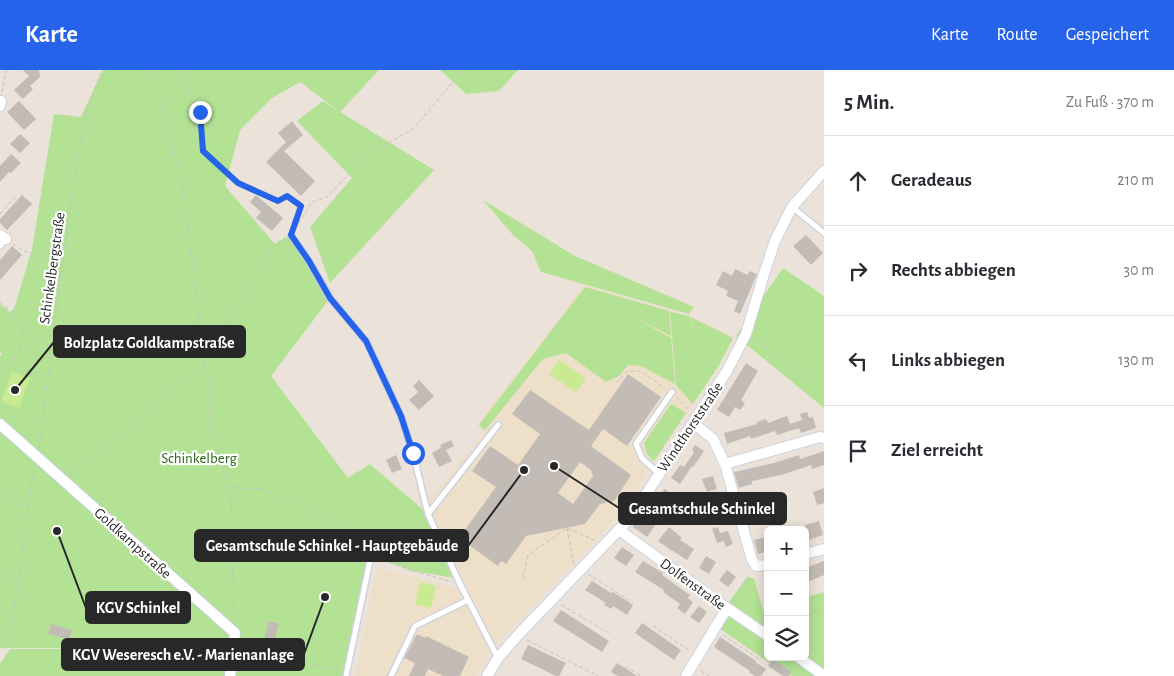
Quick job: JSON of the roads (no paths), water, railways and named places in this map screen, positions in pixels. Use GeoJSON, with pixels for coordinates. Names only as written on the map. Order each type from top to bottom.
{"type":"FeatureCollection","features":[{"type":"Feature","properties":{"kind":"street","name":"Windthorststraße"},"geometry":{"type":"LineString","coordinates":[[487,676],[498,658],[518,635],[631,517],[728,370],[746,334],[775,241],[792,208],[824,171]]}},
{"type":"Feature","properties":{"kind":"street"},"geometry":{"type":"LineString","coordinates":[[694,420],[713,439],[725,464],[752,560],[756,566],[764,566]]}},
{"type":"Feature","properties":{"kind":"street","name":"Goldkampstraße"},"geometry":{"type":"LineString","coordinates":[[0,424],[235,633],[230,676]]}},
{"type":"Feature","properties":{"kind":"street"},"geometry":{"type":"LineString","coordinates":[[725,464],[820,437],[824,438]]}},
{"type":"Feature","properties":{"kind":"street","name":"Dolfenstraße"},"geometry":{"type":"LineString","coordinates":[[619,530],[764,633]]}},
{"type":"Feature","properties":{"kind":"street"},"geometry":{"type":"LineString","coordinates":[[809,553],[824,549]]}},
{"type":"Feature","properties":{"kind":"street"},"geometry":{"type":"LineString","coordinates":[[686,676],[727,608]]}},
{"type":"Feature","properties":{"kind":"street"},"geometry":{"type":"LineString","coordinates":[[803,661],[824,676]]}},
{"type":"Feature","properties":{"kind":"lane"},"geometry":{"type":"LineString","coordinates":[[792,208],[824,233]]}},
{"type":"Feature","properties":{"kind":"lane"},"geometry":{"type":"LineString","coordinates":[[291,235],[309,261],[330,298],[366,341],[401,416],[413,453],[428,514],[460,584],[498,658]]}},
{"type":"Feature","properties":{"kind":"lane"},"geometry":{"type":"LineString","coordinates":[[659,474],[642,458],[636,444],[672,392]]}},
{"type":"Feature","properties":{"kind":"lane"},"geometry":{"type":"LineString","coordinates":[[428,514],[498,425]]}},
{"type":"Feature","properties":{"kind":"lane"},"geometry":{"type":"LineString","coordinates":[[347,673],[371,556]]}},
{"type":"Feature","properties":{"kind":"lane"},"geometry":{"type":"LineString","coordinates":[[391,676],[416,626],[468,600]]}},
{"type":"Feature","properties":{"kind":"place","name":"Bolzplatz Goldkampstraße"},"geometry":{"type":"Point","coordinates":[15,390]}},
{"type":"Feature","properties":{"kind":"place","name":"Gesamtschule Schinkel"},"geometry":{"type":"Point","coordinates":[554,466]}},
{"type":"Feature","properties":{"kind":"place","name":"Gesamtschule Schinkel - Hauptgebäude"},"geometry":{"type":"Point","coordinates":[524,470]}},
{"type":"Feature","properties":{"kind":"place","name":"KGV Schinkel"},"geometry":{"type":"Point","coordinates":[57,531]}},
{"type":"Feature","properties":{"kind":"place","name":"KGV Weseresch e.V. - Marienanlage"},"geometry":{"type":"Point","coordinates":[325,597]}},
{"type":"Feature","properties":{"kind":"park label","name":"Schinkelberg"},"geometry":{"type":"Point","coordinates":[199,458]}}]}
